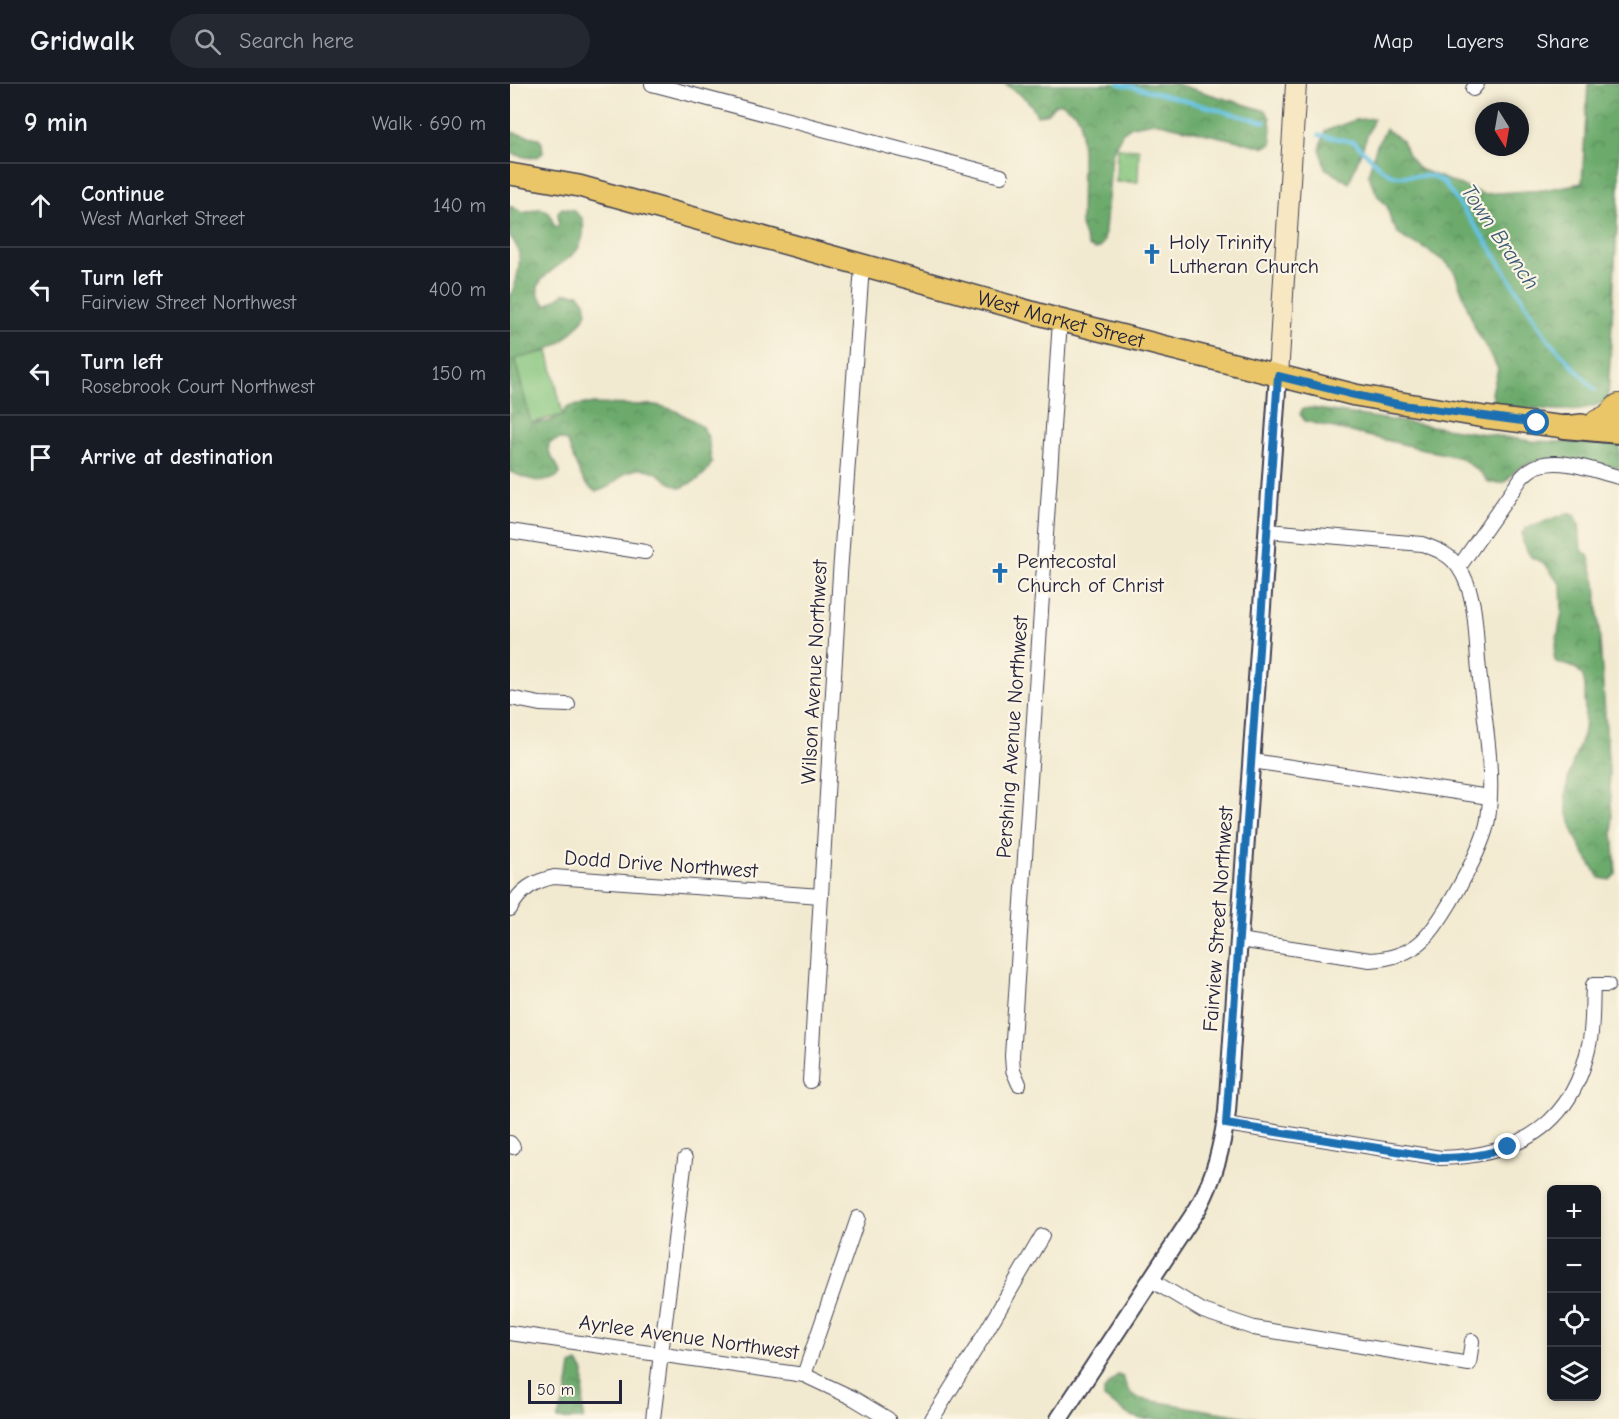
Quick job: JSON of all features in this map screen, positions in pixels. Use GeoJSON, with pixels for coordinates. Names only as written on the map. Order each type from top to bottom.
{"type":"FeatureCollection","features":[{"type":"Feature","properties":{"kind":"highway"},"geometry":{"type":"LineString","coordinates":[[1565,427],[1612,426],[1608,418],[1619,407]]}},
{"type":"Feature","properties":{"kind":"main road"},"geometry":{"type":"LineString","coordinates":[[1278,376],[1296,84]]}},
{"type":"Feature","properties":{"kind":"main road"},"geometry":{"type":"LineString","coordinates":[[510,168],[520,176]]}},
{"type":"Feature","properties":{"kind":"main road","name":"West Market Street"},"geometry":{"type":"LineString","coordinates":[[520,176],[579,186],[1060,320],[1355,395],[1402,405],[1565,427]]}},
{"type":"Feature","properties":{"kind":"street"},"geometry":{"type":"LineString","coordinates":[[652,84],[1001,176]]}},
{"type":"Feature","properties":{"kind":"street","name":"Wilson Avenue Northwest"},"geometry":{"type":"LineString","coordinates":[[810,1081],[862,266]]}},
{"type":"Feature","properties":{"kind":"street","name":"Pershing Avenue Northwest"},"geometry":{"type":"LineString","coordinates":[[1019,1084],[1013,1070],[1012,1056],[1060,320]]}},
{"type":"Feature","properties":{"kind":"street","name":"Fairview Street Northwest"},"geometry":{"type":"LineString","coordinates":[[1059,1419],[1207,1192],[1218,1162],[1226,1124],[1278,376]]}},
{"type":"Feature","properties":{"kind":"street"},"geometry":{"type":"LineString","coordinates":[[1459,567],[1522,477],[1535,466],[1569,465],[1619,477]]}},
{"type":"Feature","properties":{"kind":"street"},"geometry":{"type":"LineString","coordinates":[[510,531],[645,552]]}},
{"type":"Feature","properties":{"kind":"street"},"geometry":{"type":"LineString","coordinates":[[1239,940],[1370,960],[1384,959],[1411,950],[1422,941],[1444,911],[1474,858],[1485,833],[1489,797],[1472,600],[1459,567],[1445,553],[1422,544],[1268,531]]}},
{"type":"Feature","properties":{"kind":"street"},"geometry":{"type":"LineString","coordinates":[[510,698],[540,704],[568,705]]}},
{"type":"Feature","properties":{"kind":"street"},"geometry":{"type":"LineString","coordinates":[[1252,761],[1489,797]]}},
{"type":"Feature","properties":{"kind":"street","name":"Dodd Drive Northwest"},"geometry":{"type":"LineString","coordinates":[[510,909],[519,896],[533,884],[554,877],[821,896]]}},
{"type":"Feature","properties":{"kind":"street"},"geometry":{"type":"LineString","coordinates":[[1226,1124],[1441,1158],[1467,1158],[1493,1153],[1518,1143],[1540,1130],[1558,1113],[1581,1073],[1590,1039],[1593,985],[1608,985]]}},
{"type":"Feature","properties":{"kind":"street"},"geometry":{"type":"LineString","coordinates":[[653,1419],[685,1159]]}},
{"type":"Feature","properties":{"kind":"street"},"geometry":{"type":"LineString","coordinates":[[804,1375],[858,1218]]}},
{"type":"Feature","properties":{"kind":"street"},"geometry":{"type":"LineString","coordinates":[[932,1419],[1042,1236]]}},
{"type":"Feature","properties":{"kind":"street"},"geometry":{"type":"LineString","coordinates":[[1151,1280],[1203,1311],[1254,1328],[1469,1365],[1472,1341]]}},
{"type":"Feature","properties":{"kind":"street","name":"Ayrlee Avenue Northwest"},"geometry":{"type":"LineString","coordinates":[[510,1333],[804,1375],[853,1398],[888,1419]]}},
{"type":"Feature","properties":{"kind":"green space"},"geometry":{"type":"Polygon","coordinates":[[[1005,84],[1176,84],[1266,111],[1270,118],[1272,144],[1264,147],[1155,122],[1132,126],[1122,133],[1112,154],[1104,241],[1100,248],[1095,249],[1088,246],[1081,226],[1080,120],[1076,113],[1061,103],[1054,105],[1048,113],[1037,116],[1028,101],[1005,84]]]}},
{"type":"Feature","properties":{"kind":"green space"},"geometry":{"type":"Polygon","coordinates":[[[1588,84],[1619,84],[1619,186],[1608,399],[1598,405],[1573,410],[1506,406],[1494,403],[1492,392],[1498,369],[1475,328],[1455,273],[1447,263],[1398,233],[1391,221],[1387,206],[1378,196],[1368,175],[1376,147],[1386,129],[1402,141],[1408,155],[1419,169],[1483,194],[1544,190],[1582,183],[1588,84]]]}},
{"type":"Feature","properties":{"kind":"green space"},"geometry":{"type":"Polygon","coordinates":[[[1374,118],[1349,183],[1325,168],[1320,149],[1325,131],[1355,120],[1374,118]]]}},
{"type":"Feature","properties":{"kind":"green space"},"geometry":{"type":"Polygon","coordinates":[[[510,132],[538,138],[542,143],[543,153],[531,158],[510,153],[510,132]]]}},
{"type":"Feature","properties":{"kind":"green space"},"geometry":{"type":"Polygon","coordinates":[[[1117,148],[1139,149],[1138,182],[1116,182],[1117,148]]]}},
{"type":"Feature","properties":{"kind":"green space"},"geometry":{"type":"Polygon","coordinates":[[[510,206],[523,213],[541,208],[549,213],[555,227],[559,225],[558,212],[562,208],[573,210],[583,219],[583,235],[577,250],[547,274],[538,288],[539,296],[547,305],[565,293],[579,294],[585,302],[587,313],[572,333],[557,345],[515,360],[531,423],[548,422],[563,415],[567,407],[585,404],[656,405],[674,410],[702,427],[708,437],[712,463],[697,480],[681,488],[655,472],[636,469],[629,471],[608,487],[595,491],[589,487],[581,475],[567,441],[560,439],[549,443],[549,452],[560,474],[554,478],[542,481],[510,472],[510,298],[518,275],[519,258],[515,243],[510,237],[510,206]]]}},
{"type":"Feature","properties":{"kind":"green space"},"geometry":{"type":"Polygon","coordinates":[[[548,351],[563,415],[531,423],[515,359],[548,351]]]}},
{"type":"Feature","properties":{"kind":"green space"},"geometry":{"type":"Polygon","coordinates":[[[1311,408],[1531,441],[1619,444],[1619,468],[1582,461],[1544,460],[1521,467],[1504,483],[1489,483],[1482,474],[1461,458],[1305,421],[1300,414],[1303,409],[1311,408]]]}},
{"type":"Feature","properties":{"kind":"green space"},"geometry":{"type":"Polygon","coordinates":[[[1568,513],[1575,515],[1579,524],[1581,550],[1588,555],[1596,583],[1616,874],[1610,880],[1600,878],[1588,860],[1577,840],[1567,809],[1568,781],[1584,731],[1585,684],[1579,671],[1555,661],[1554,655],[1562,612],[1561,585],[1545,564],[1531,557],[1523,542],[1522,533],[1526,528],[1568,513]]]}},
{"type":"Feature","properties":{"kind":"green space"},"geometry":{"type":"Polygon","coordinates":[[[578,1363],[584,1372],[583,1419],[557,1419],[566,1398],[571,1366],[578,1363]]]}},
{"type":"Feature","properties":{"kind":"green space"},"geometry":{"type":"Polygon","coordinates":[[[1118,1375],[1123,1377],[1131,1393],[1141,1399],[1259,1419],[1142,1419],[1129,1415],[1104,1398],[1104,1390],[1118,1375]]]}},
{"type":"Feature","properties":{"kind":"waterway","name":"Town Branch"},"geometry":{"type":"LineString","coordinates":[[1119,84],[1265,122]]}},
{"type":"Feature","properties":{"kind":"waterway","name":"Town Branch"},"geometry":{"type":"LineString","coordinates":[[1319,135],[1354,142],[1383,170],[1395,176],[1432,176],[1444,183],[1490,247],[1547,338],[1595,390]]}},
{"type":"Feature","properties":{"kind":"place","name":"Holy Trinity Lutheran Church"},"geometry":{"type":"Point","coordinates":[1152,254]}},
{"type":"Feature","properties":{"kind":"place","name":"Pentecostal Church of Christ"},"geometry":{"type":"Point","coordinates":[1000,573]}},
{"type":"Feature","properties":{"kind":"route"},"geometry":{"type":"LineString","coordinates":[[1508,1147],[1493,1153],[1467,1158],[1441,1158],[1226,1124],[1278,376],[1402,405],[1537,423]]}}]}
